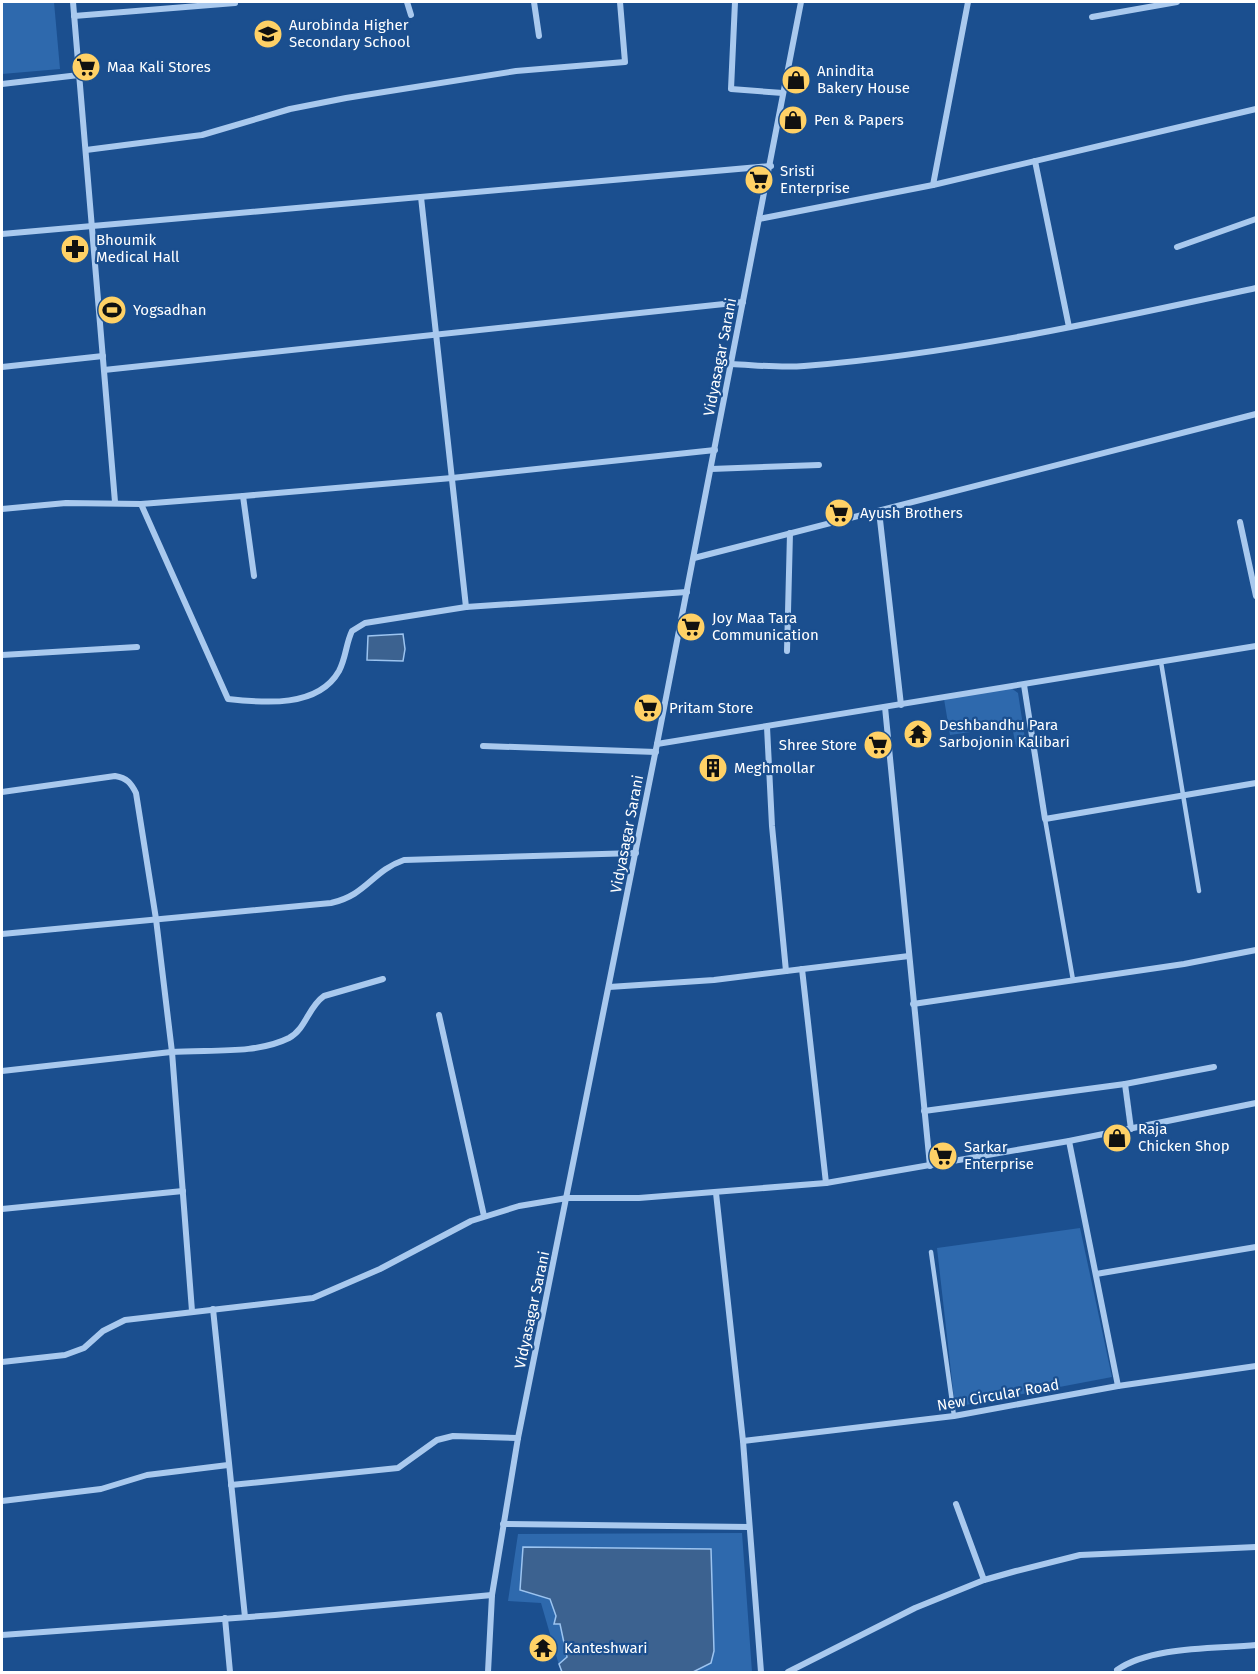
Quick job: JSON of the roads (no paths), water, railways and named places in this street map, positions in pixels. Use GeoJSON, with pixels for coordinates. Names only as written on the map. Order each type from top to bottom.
{"type":"FeatureCollection","features":[{"type":"Feature","properties":{"kind":"street"},"geometry":{"type":"LineString","coordinates":[[73,2],[115,502]]}},
{"type":"Feature","properties":{"kind":"street"},"geometry":{"type":"LineString","coordinates":[[408,2],[411,15]]}},
{"type":"Feature","properties":{"kind":"street"},"geometry":{"type":"LineString","coordinates":[[534,2],[539,36]]}},
{"type":"Feature","properties":{"kind":"street"},"geometry":{"type":"LineString","coordinates":[[86,150],[202,135],[290,109],[346,98],[516,71],[625,62],[620,2]]}},
{"type":"Feature","properties":{"kind":"street"},"geometry":{"type":"LineString","coordinates":[[735,2],[731,89],[783,93]]}},
{"type":"Feature","properties":{"kind":"street","name":"Vidyasagar Sarani"},"geometry":{"type":"LineString","coordinates":[[488,1672],[492,1594],[518,1438],[636,853],[801,2]]}},
{"type":"Feature","properties":{"kind":"street"},"geometry":{"type":"LineString","coordinates":[[933,185],[968,2]]}},
{"type":"Feature","properties":{"kind":"street"},"geometry":{"type":"LineString","coordinates":[[1092,18],[1177,2]]}},
{"type":"Feature","properties":{"kind":"street"},"geometry":{"type":"LineString","coordinates":[[74,16],[235,3]]}},
{"type":"Feature","properties":{"kind":"street"},"geometry":{"type":"LineString","coordinates":[[2,84],[79,75]]}},
{"type":"Feature","properties":{"kind":"street"},"geometry":{"type":"LineString","coordinates":[[759,219],[933,185],[1257,109]]}},
{"type":"Feature","properties":{"kind":"street"},"geometry":{"type":"LineString","coordinates":[[1035,161],[1069,327]]}},
{"type":"Feature","properties":{"kind":"street"},"geometry":{"type":"LineString","coordinates":[[2,234],[771,166]]}},
{"type":"Feature","properties":{"kind":"street"},"geometry":{"type":"LineString","coordinates":[[421,197],[466,607]]}},
{"type":"Feature","properties":{"kind":"street"},"geometry":{"type":"LineString","coordinates":[[1177,246],[1257,219]]}},
{"type":"Feature","properties":{"kind":"street"},"geometry":{"type":"LineString","coordinates":[[731,364],[802,366],[846,361],[1069,327],[1257,288]]}},
{"type":"Feature","properties":{"kind":"street"},"geometry":{"type":"LineString","coordinates":[[104,370],[743,302]]}},
{"type":"Feature","properties":{"kind":"street"},"geometry":{"type":"LineString","coordinates":[[2,367],[103,356]]}},
{"type":"Feature","properties":{"kind":"street"},"geometry":{"type":"LineString","coordinates":[[694,558],[1257,414]]}},
{"type":"Feature","properties":{"kind":"street"},"geometry":{"type":"LineString","coordinates":[[2,509],[66,503],[141,504],[243,496],[452,478],[715,450]]}},
{"type":"Feature","properties":{"kind":"street"},"geometry":{"type":"LineString","coordinates":[[711,469],[819,465]]}},
{"type":"Feature","properties":{"kind":"street"},"geometry":{"type":"LineString","coordinates":[[243,496],[254,576]]}},
{"type":"Feature","properties":{"kind":"street"},"geometry":{"type":"LineString","coordinates":[[141,504],[228,699],[275,701],[299,699],[317,693],[339,670],[349,637],[357,627],[466,607],[687,592]]}},
{"type":"Feature","properties":{"kind":"street"},"geometry":{"type":"LineString","coordinates":[[879,511],[900,705]]}},
{"type":"Feature","properties":{"kind":"street"},"geometry":{"type":"LineString","coordinates":[[1240,522],[1257,596]]}},
{"type":"Feature","properties":{"kind":"street"},"geometry":{"type":"LineString","coordinates":[[788,651],[790,533]]}},
{"type":"Feature","properties":{"kind":"street"},"geometry":{"type":"LineString","coordinates":[[483,746],[656,748],[767,727],[1257,646]]}},
{"type":"Feature","properties":{"kind":"street"},"geometry":{"type":"LineString","coordinates":[[2,654],[137,647]]}},
{"type":"Feature","properties":{"kind":"street"},"geometry":{"type":"LineString","coordinates":[[1024,685],[1045,819],[1257,783]]}},
{"type":"Feature","properties":{"kind":"street"},"geometry":{"type":"LineString","coordinates":[[885,708],[930,1166]]}},
{"type":"Feature","properties":{"kind":"street"},"geometry":{"type":"LineString","coordinates":[[767,727],[772,826],[786,971]]}},
{"type":"Feature","properties":{"kind":"street"},"geometry":{"type":"LineString","coordinates":[[2,792],[115,776],[132,784],[136,793],[156,919],[172,1052],[192,1311]]}},
{"type":"Feature","properties":{"kind":"street"},"geometry":{"type":"LineString","coordinates":[[2,934],[345,899],[357,894],[388,866],[404,860],[636,853]]}},
{"type":"Feature","properties":{"kind":"street"},"geometry":{"type":"LineString","coordinates":[[913,1005],[1257,950]]}},
{"type":"Feature","properties":{"kind":"street"},"geometry":{"type":"LineString","coordinates":[[609,987],[714,980],[909,956]]}},
{"type":"Feature","properties":{"kind":"street"},"geometry":{"type":"LineString","coordinates":[[802,969],[826,1183]]}},
{"type":"Feature","properties":{"kind":"street"},"geometry":{"type":"LineString","coordinates":[[2,1071],[172,1052],[264,1046],[292,1036],[301,1027],[315,1002],[324,996],[383,980]]}},
{"type":"Feature","properties":{"kind":"street"},"geometry":{"type":"LineString","coordinates":[[439,1015],[484,1216]]}},
{"type":"Feature","properties":{"kind":"street"},"geometry":{"type":"LineString","coordinates":[[924,1111],[1125,1083],[1214,1067]]}},
{"type":"Feature","properties":{"kind":"street"},"geometry":{"type":"LineString","coordinates":[[1125,1083],[1131,1129]]}},
{"type":"Feature","properties":{"kind":"street"},"geometry":{"type":"LineString","coordinates":[[2,1362],[65,1355],[84,1348],[103,1331],[125,1320],[287,1302],[326,1294],[438,1236],[484,1216],[519,1206],[567,1198],[639,1198],[826,1183],[1069,1141],[1257,1103]]}},
{"type":"Feature","properties":{"kind":"street"},"geometry":{"type":"LineString","coordinates":[[1069,1141],[1118,1386]]}},
{"type":"Feature","properties":{"kind":"street"},"geometry":{"type":"LineString","coordinates":[[2,1209],[183,1191]]}},
{"type":"Feature","properties":{"kind":"street"},"geometry":{"type":"LineString","coordinates":[[716,1192],[743,1441],[761,1672]]}},
{"type":"Feature","properties":{"kind":"street"},"geometry":{"type":"LineString","coordinates":[[1096,1274],[1257,1247]]}},
{"type":"Feature","properties":{"kind":"street"},"geometry":{"type":"LineString","coordinates":[[213,1309],[244,1617]]}},
{"type":"Feature","properties":{"kind":"street","name":"New Circular Road"},"geometry":{"type":"LineString","coordinates":[[743,1441],[954,1416],[1118,1386],[1257,1366]]}},
{"type":"Feature","properties":{"kind":"street"},"geometry":{"type":"LineString","coordinates":[[231,1485],[398,1468],[437,1440],[453,1436],[518,1438]]}},
{"type":"Feature","properties":{"kind":"street"},"geometry":{"type":"LineString","coordinates":[[2,1501],[101,1489],[147,1475],[228,1466]]}},
{"type":"Feature","properties":{"kind":"street"},"geometry":{"type":"LineString","coordinates":[[956,1504],[984,1580]]}},
{"type":"Feature","properties":{"kind":"street"},"geometry":{"type":"LineString","coordinates":[[503,1524],[750,1527]]}},
{"type":"Feature","properties":{"kind":"street"},"geometry":{"type":"LineString","coordinates":[[788,1672],[915,1608],[984,1580],[1080,1555],[1257,1547]]}},
{"type":"Feature","properties":{"kind":"street"},"geometry":{"type":"LineString","coordinates":[[2,1635],[244,1617],[492,1594]]}},
{"type":"Feature","properties":{"kind":"street"},"geometry":{"type":"LineString","coordinates":[[225,1618],[230,1672]]}},
{"type":"Feature","properties":{"kind":"street"},"geometry":{"type":"LineString","coordinates":[[1117,1670],[1128,1663],[1151,1655],[1257,1645]]}},
{"type":"Feature","properties":{"kind":"lane"},"geometry":{"type":"LineString","coordinates":[[1161,662],[1199,891]]}},
{"type":"Feature","properties":{"kind":"lane"},"geometry":{"type":"LineString","coordinates":[[1045,819],[1073,980]]}},
{"type":"Feature","properties":{"kind":"lane"},"geometry":{"type":"LineString","coordinates":[[931,1252],[954,1416]]}},
{"type":"Feature","properties":{"kind":"place","name":"Aurobinda Higher Secondary School"},"geometry":{"type":"Point","coordinates":[268,34]}},
{"type":"Feature","properties":{"kind":"place","name":"Maa Kali Stores"},"geometry":{"type":"Point","coordinates":[86,67]}},
{"type":"Feature","properties":{"kind":"place","name":"Anindita Bakery House"},"geometry":{"type":"Point","coordinates":[796,80]}},
{"type":"Feature","properties":{"kind":"place","name":"Pen & Papers"},"geometry":{"type":"Point","coordinates":[793,120]}},
{"type":"Feature","properties":{"kind":"place","name":"Sristi Enterprise"},"geometry":{"type":"Point","coordinates":[759,180]}},
{"type":"Feature","properties":{"kind":"place","name":"Bhoumik Medical Hall"},"geometry":{"type":"Point","coordinates":[75,249]}},
{"type":"Feature","properties":{"kind":"place","name":"Yogsadhan"},"geometry":{"type":"Point","coordinates":[112,310]}},
{"type":"Feature","properties":{"kind":"place","name":"Ayush Brothers"},"geometry":{"type":"Point","coordinates":[839,513]}},
{"type":"Feature","properties":{"kind":"place","name":"Joy Maa Tara Communication"},"geometry":{"type":"Point","coordinates":[691,627]}},
{"type":"Feature","properties":{"kind":"place","name":"Pritam Store"},"geometry":{"type":"Point","coordinates":[648,708]}},
{"type":"Feature","properties":{"kind":"place","name":"Deshbandhu Para Sarbojonin Kalibari"},"geometry":{"type":"Point","coordinates":[918,734]}},
{"type":"Feature","properties":{"kind":"place","name":"Shree Store"},"geometry":{"type":"Point","coordinates":[878,745]}},
{"type":"Feature","properties":{"kind":"place","name":"Meghmollar"},"geometry":{"type":"Point","coordinates":[713,768]}},
{"type":"Feature","properties":{"kind":"place","name":"Raja Chicken Shop"},"geometry":{"type":"Point","coordinates":[1117,1138]}},
{"type":"Feature","properties":{"kind":"place","name":"Sarkar Enterprise"},"geometry":{"type":"Point","coordinates":[943,1156]}},
{"type":"Feature","properties":{"kind":"place","name":"Kanteshwari"},"geometry":{"type":"Point","coordinates":[543,1648]}}]}
